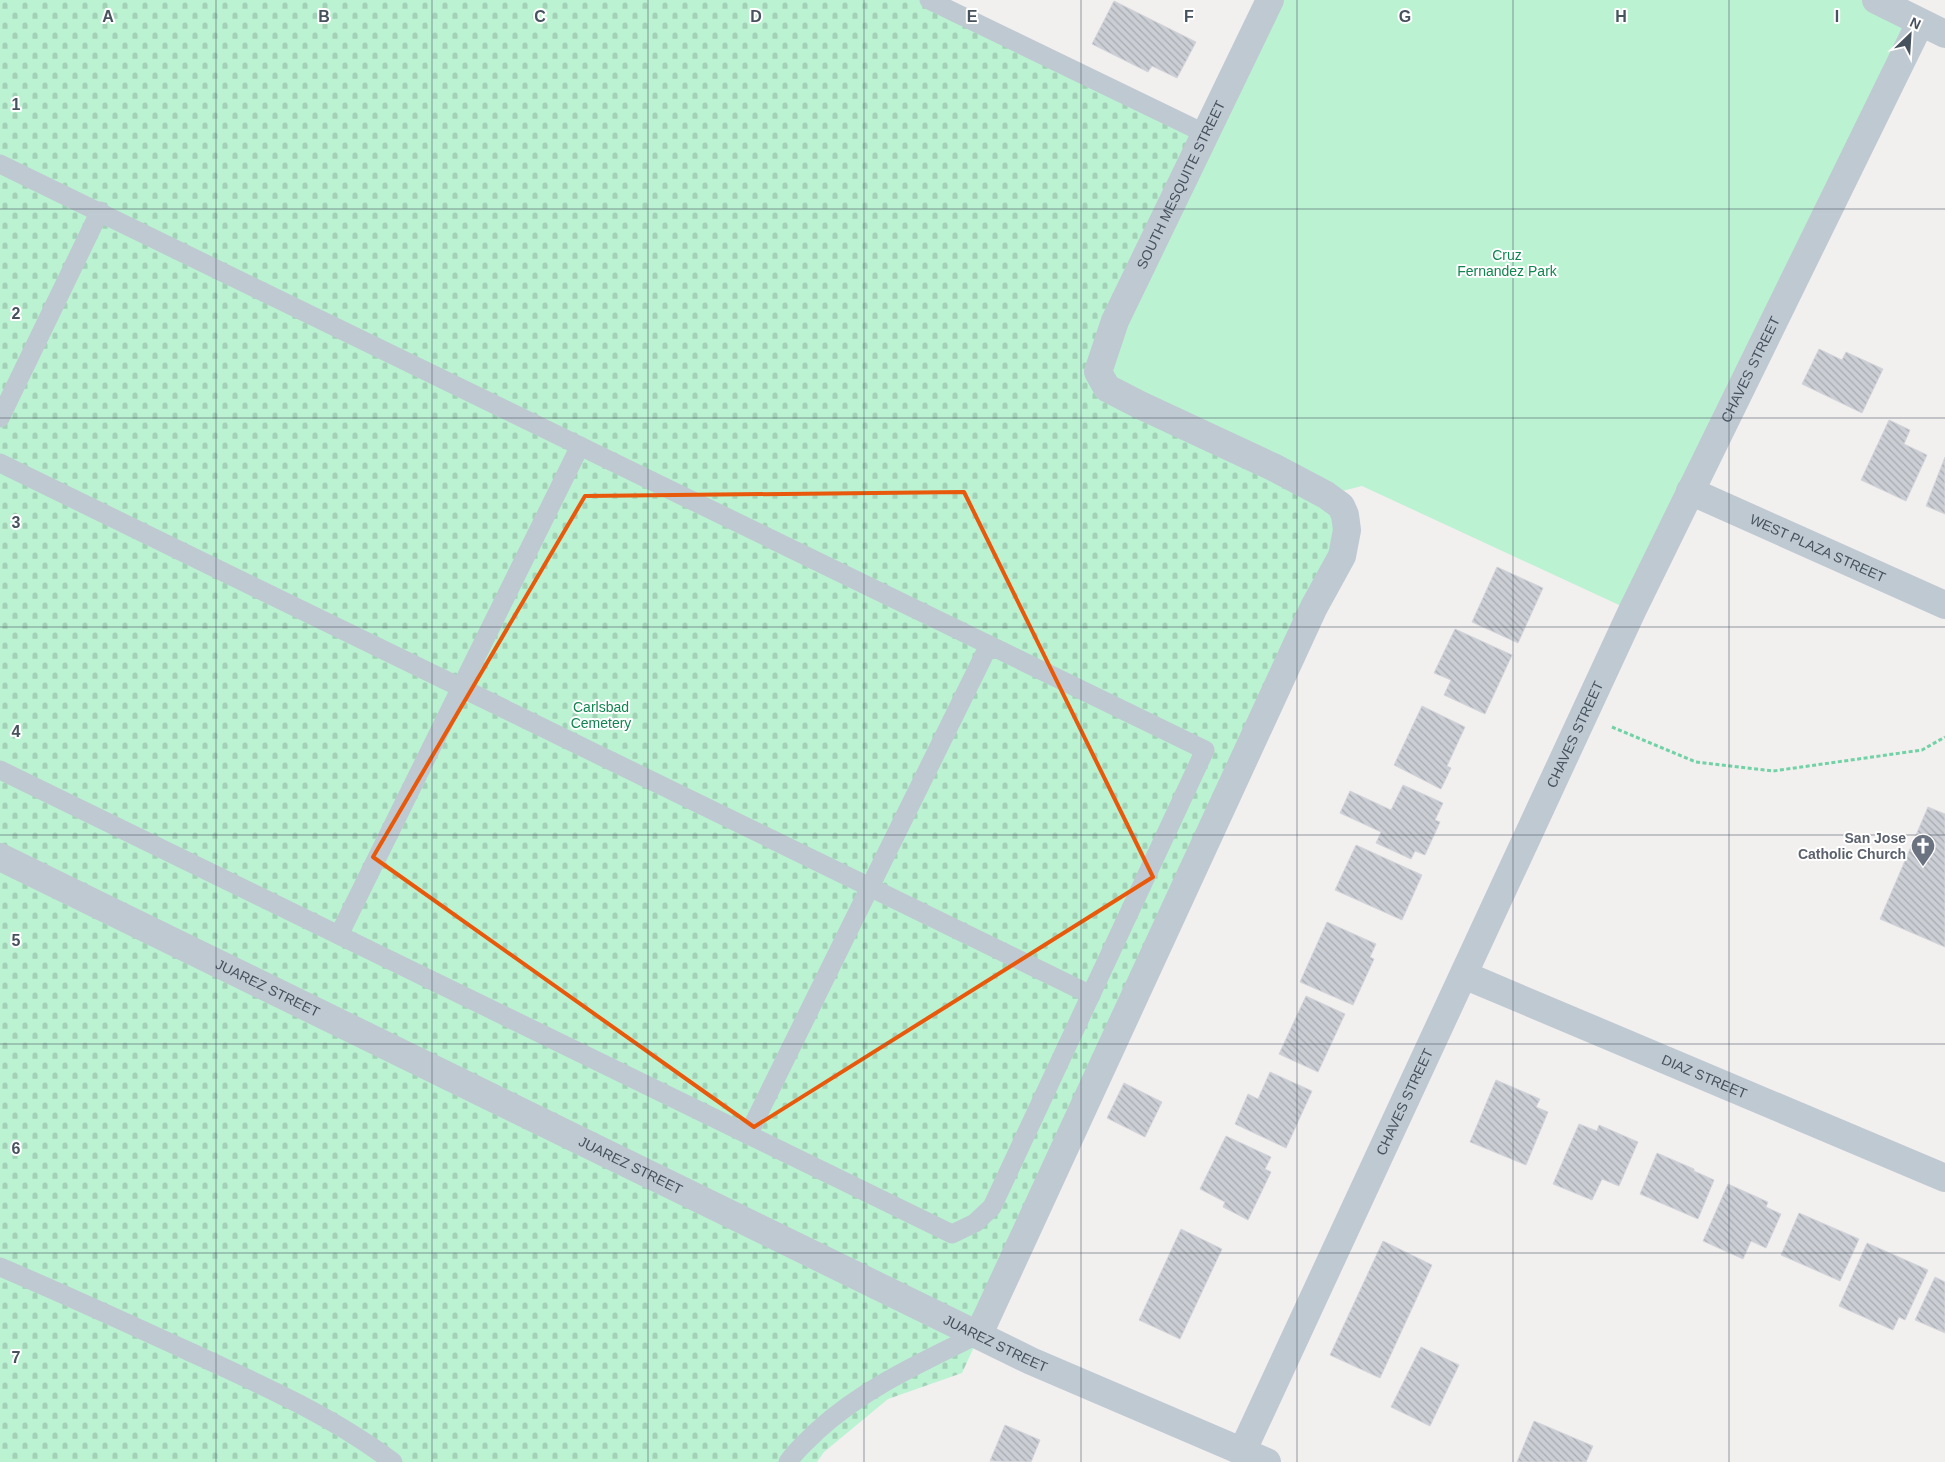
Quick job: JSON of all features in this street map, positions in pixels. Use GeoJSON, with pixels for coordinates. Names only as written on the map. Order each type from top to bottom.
{"type":"FeatureCollection","features":[{"type":"Feature","properties":{"kind":"street","name":"SOUTH MESQUITE STREET"},"geometry":{"type":"LineString","coordinates":[[980,1334],[1314,607],[1342,556],[1347,530],[1346,515],[1341,506],[1326,495],[1273,467],[1140,406],[1107,388],[1098,372],[1115,321],[1270,0]]}},
{"type":"Feature","properties":{"kind":"street"},"geometry":{"type":"LineString","coordinates":[[1876,0],[1945,34]]}},
{"type":"Feature","properties":{"kind":"street","name":"CHAVES STREET"},"geometry":{"type":"LineString","coordinates":[[1258,1459],[1464,975],[1632,611],[1920,22]]}},
{"type":"Feature","properties":{"kind":"street","name":"WEST PLAZA STREET"},"geometry":{"type":"LineString","coordinates":[[1690,491],[1945,605]]}},
{"type":"Feature","properties":{"kind":"street","name":"JUAREZ STREET"},"geometry":{"type":"LineString","coordinates":[[0,857],[980,1334],[1031,1361],[1258,1459]]}},
{"type":"Feature","properties":{"kind":"street","name":"DIAZ STREET"},"geometry":{"type":"LineString","coordinates":[[1464,975],[1945,1178]]}},
{"type":"Feature","properties":{"kind":"lane"},"geometry":{"type":"LineString","coordinates":[[929,0],[1206,134]]}},
{"type":"Feature","properties":{"kind":"lane"},"geometry":{"type":"LineString","coordinates":[[0,164],[1205,750],[992,1207],[975,1223],[952,1234],[0,770]]}},
{"type":"Feature","properties":{"kind":"lane"},"geometry":{"type":"LineString","coordinates":[[0,418],[100,211]]}},
{"type":"Feature","properties":{"kind":"lane"},"geometry":{"type":"LineString","coordinates":[[339,935],[580,446]]}},
{"type":"Feature","properties":{"kind":"lane"},"geometry":{"type":"LineString","coordinates":[[0,463],[1091,995]]}},
{"type":"Feature","properties":{"kind":"lane"},"geometry":{"type":"LineString","coordinates":[[748,1135],[989,645]]}},
{"type":"Feature","properties":{"kind":"lane"},"geometry":{"type":"LineString","coordinates":[[0,1268],[257,1383],[319,1415],[393,1462]]}},
{"type":"Feature","properties":{"kind":"lane"},"geometry":{"type":"LineString","coordinates":[[788,1462],[795,1452],[832,1418],[874,1388],[921,1362],[980,1334]]}},
{"type":"Feature","properties":{"kind":"path"},"geometry":{"type":"LineString","coordinates":[[1584,715],[1696,762],[1773,771],[1922,750],[1945,737]]}},
{"type":"Feature","properties":{"kind":"highlighted area"},"geometry":{"type":"Polygon","coordinates":[[[964,492],[1153,877],[754,1127],[373,857],[585,496],[964,492]]]}},
{"type":"Feature","properties":{"kind":"green space","name":"Carlsbad Cemetery"},"geometry":{"type":"Polygon","coordinates":[[[0,0],[929,0],[1206,134],[1345,515],[1314,607],[962,1373],[888,1399],[824,1452],[817,1462],[0,1462],[0,0]]]}},
{"type":"Feature","properties":{"kind":"green space","name":"Cruz Fernandez Park"},"geometry":{"type":"Polygon","coordinates":[[[1270,0],[1876,0],[1920,23],[1632,611],[1362,486],[1326,495],[1107,388],[1115,321],[1270,0]]]}},
{"type":"Feature","properties":{"kind":"building"},"geometry":{"type":"Polygon","coordinates":[[[1114,1],[1196,42],[1177,78],[1152,66],[1148,72],[1092,44],[1114,1]]]}},
{"type":"Feature","properties":{"kind":"building"},"geometry":{"type":"Polygon","coordinates":[[[1819,349],[1842,360],[1846,352],[1883,369],[1862,413],[1802,384],[1819,349]]]}},
{"type":"Feature","properties":{"kind":"building"},"geometry":{"type":"Polygon","coordinates":[[[1889,420],[1910,430],[1904,444],[1927,455],[1906,501],[1861,480],[1889,420]]]}},
{"type":"Feature","properties":{"kind":"building"},"geometry":{"type":"Polygon","coordinates":[[[1945,457],[1945,514],[1926,506],[1945,457]]]}},
{"type":"Feature","properties":{"kind":"building"},"geometry":{"type":"Polygon","coordinates":[[[1497,567],[1543,588],[1518,643],[1472,622],[1497,567]]]}},
{"type":"Feature","properties":{"kind":"building"},"geometry":{"type":"Polygon","coordinates":[[[1455,629],[1512,655],[1485,714],[1444,695],[1451,680],[1434,673],[1455,629]]]}},
{"type":"Feature","properties":{"kind":"building"},"geometry":{"type":"Polygon","coordinates":[[[1422,706],[1465,727],[1447,766],[1451,768],[1441,789],[1394,765],[1422,706]]]}},
{"type":"Feature","properties":{"kind":"building"},"geometry":{"type":"Polygon","coordinates":[[[1403,785],[1443,803],[1435,820],[1440,822],[1425,855],[1415,851],[1411,859],[1376,843],[1381,832],[1340,813],[1350,791],[1391,810],[1403,785]]]}},
{"type":"Feature","properties":{"kind":"building","name":"San Jose Catholic Church"},"geometry":{"type":"Polygon","coordinates":[[[1928,807],[1945,814],[1945,947],[1880,919],[1928,807]]]}},
{"type":"Feature","properties":{"kind":"building"},"geometry":{"type":"Polygon","coordinates":[[[1356,845],[1422,875],[1402,920],[1335,890],[1356,845]]]}},
{"type":"Feature","properties":{"kind":"building"},"geometry":{"type":"Polygon","coordinates":[[[1327,922],[1376,944],[1370,957],[1374,959],[1353,1005],[1300,982],[1327,922]]]}},
{"type":"Feature","properties":{"kind":"building"},"geometry":{"type":"Polygon","coordinates":[[[1306,996],[1345,1014],[1318,1072],[1279,1054],[1306,996]]]}},
{"type":"Feature","properties":{"kind":"building"},"geometry":{"type":"Polygon","coordinates":[[[1270,1072],[1312,1091],[1286,1148],[1235,1124],[1248,1094],[1258,1099],[1270,1072]]]}},
{"type":"Feature","properties":{"kind":"building"},"geometry":{"type":"Polygon","coordinates":[[[1496,1080],[1540,1099],[1536,1107],[1548,1112],[1526,1165],[1470,1142],[1496,1080]]]}},
{"type":"Feature","properties":{"kind":"building"},"geometry":{"type":"Polygon","coordinates":[[[1124,1083],[1162,1102],[1145,1137],[1107,1118],[1124,1083]]]}},
{"type":"Feature","properties":{"kind":"building"},"geometry":{"type":"Polygon","coordinates":[[[1579,1124],[1597,1131],[1599,1125],[1638,1142],[1619,1186],[1602,1179],[1592,1200],[1553,1184],[1579,1124]]]}},
{"type":"Feature","properties":{"kind":"building"},"geometry":{"type":"Polygon","coordinates":[[[1226,1136],[1271,1157],[1265,1169],[1271,1172],[1248,1220],[1223,1207],[1225,1202],[1200,1189],[1226,1136]]]}},
{"type":"Feature","properties":{"kind":"building"},"geometry":{"type":"Polygon","coordinates":[[[1657,1153],[1714,1180],[1698,1219],[1640,1194],[1657,1153]]]}},
{"type":"Feature","properties":{"kind":"building"},"geometry":{"type":"Polygon","coordinates":[[[1728,1184],[1768,1202],[1766,1207],[1781,1214],[1766,1248],[1751,1241],[1743,1259],[1703,1241],[1728,1184]]]}},
{"type":"Feature","properties":{"kind":"building"},"geometry":{"type":"Polygon","coordinates":[[[1799,1213],[1859,1239],[1840,1281],[1781,1255],[1799,1213]]]}},
{"type":"Feature","properties":{"kind":"building"},"geometry":{"type":"Polygon","coordinates":[[[1181,1229],[1222,1249],[1180,1339],[1139,1320],[1181,1229]]]}},
{"type":"Feature","properties":{"kind":"building"},"geometry":{"type":"Polygon","coordinates":[[[1383,1241],[1432,1265],[1380,1378],[1330,1355],[1383,1241]]]}},
{"type":"Feature","properties":{"kind":"building"},"geometry":{"type":"Polygon","coordinates":[[[1867,1243],[1928,1270],[1905,1320],[1899,1317],[1893,1330],[1839,1306],[1867,1243]]]}},
{"type":"Feature","properties":{"kind":"building"},"geometry":{"type":"Polygon","coordinates":[[[1935,1277],[1945,1282],[1945,1333],[1915,1320],[1935,1277]]]}},
{"type":"Feature","properties":{"kind":"building"},"geometry":{"type":"Polygon","coordinates":[[[1421,1347],[1459,1365],[1430,1426],[1391,1407],[1421,1347]]]}},
{"type":"Feature","properties":{"kind":"building"},"geometry":{"type":"Polygon","coordinates":[[[1534,1421],[1593,1446],[1586,1462],[1517,1462],[1534,1421]]]}},
{"type":"Feature","properties":{"kind":"building"},"geometry":{"type":"Polygon","coordinates":[[[1005,1425],[1040,1440],[1031,1462],[990,1461],[1005,1425]]]}},
{"type":"Feature","properties":{"kind":"place","name":"San Jose Catholic Church"},"geometry":{"type":"Point","coordinates":[1923,867]}}]}
